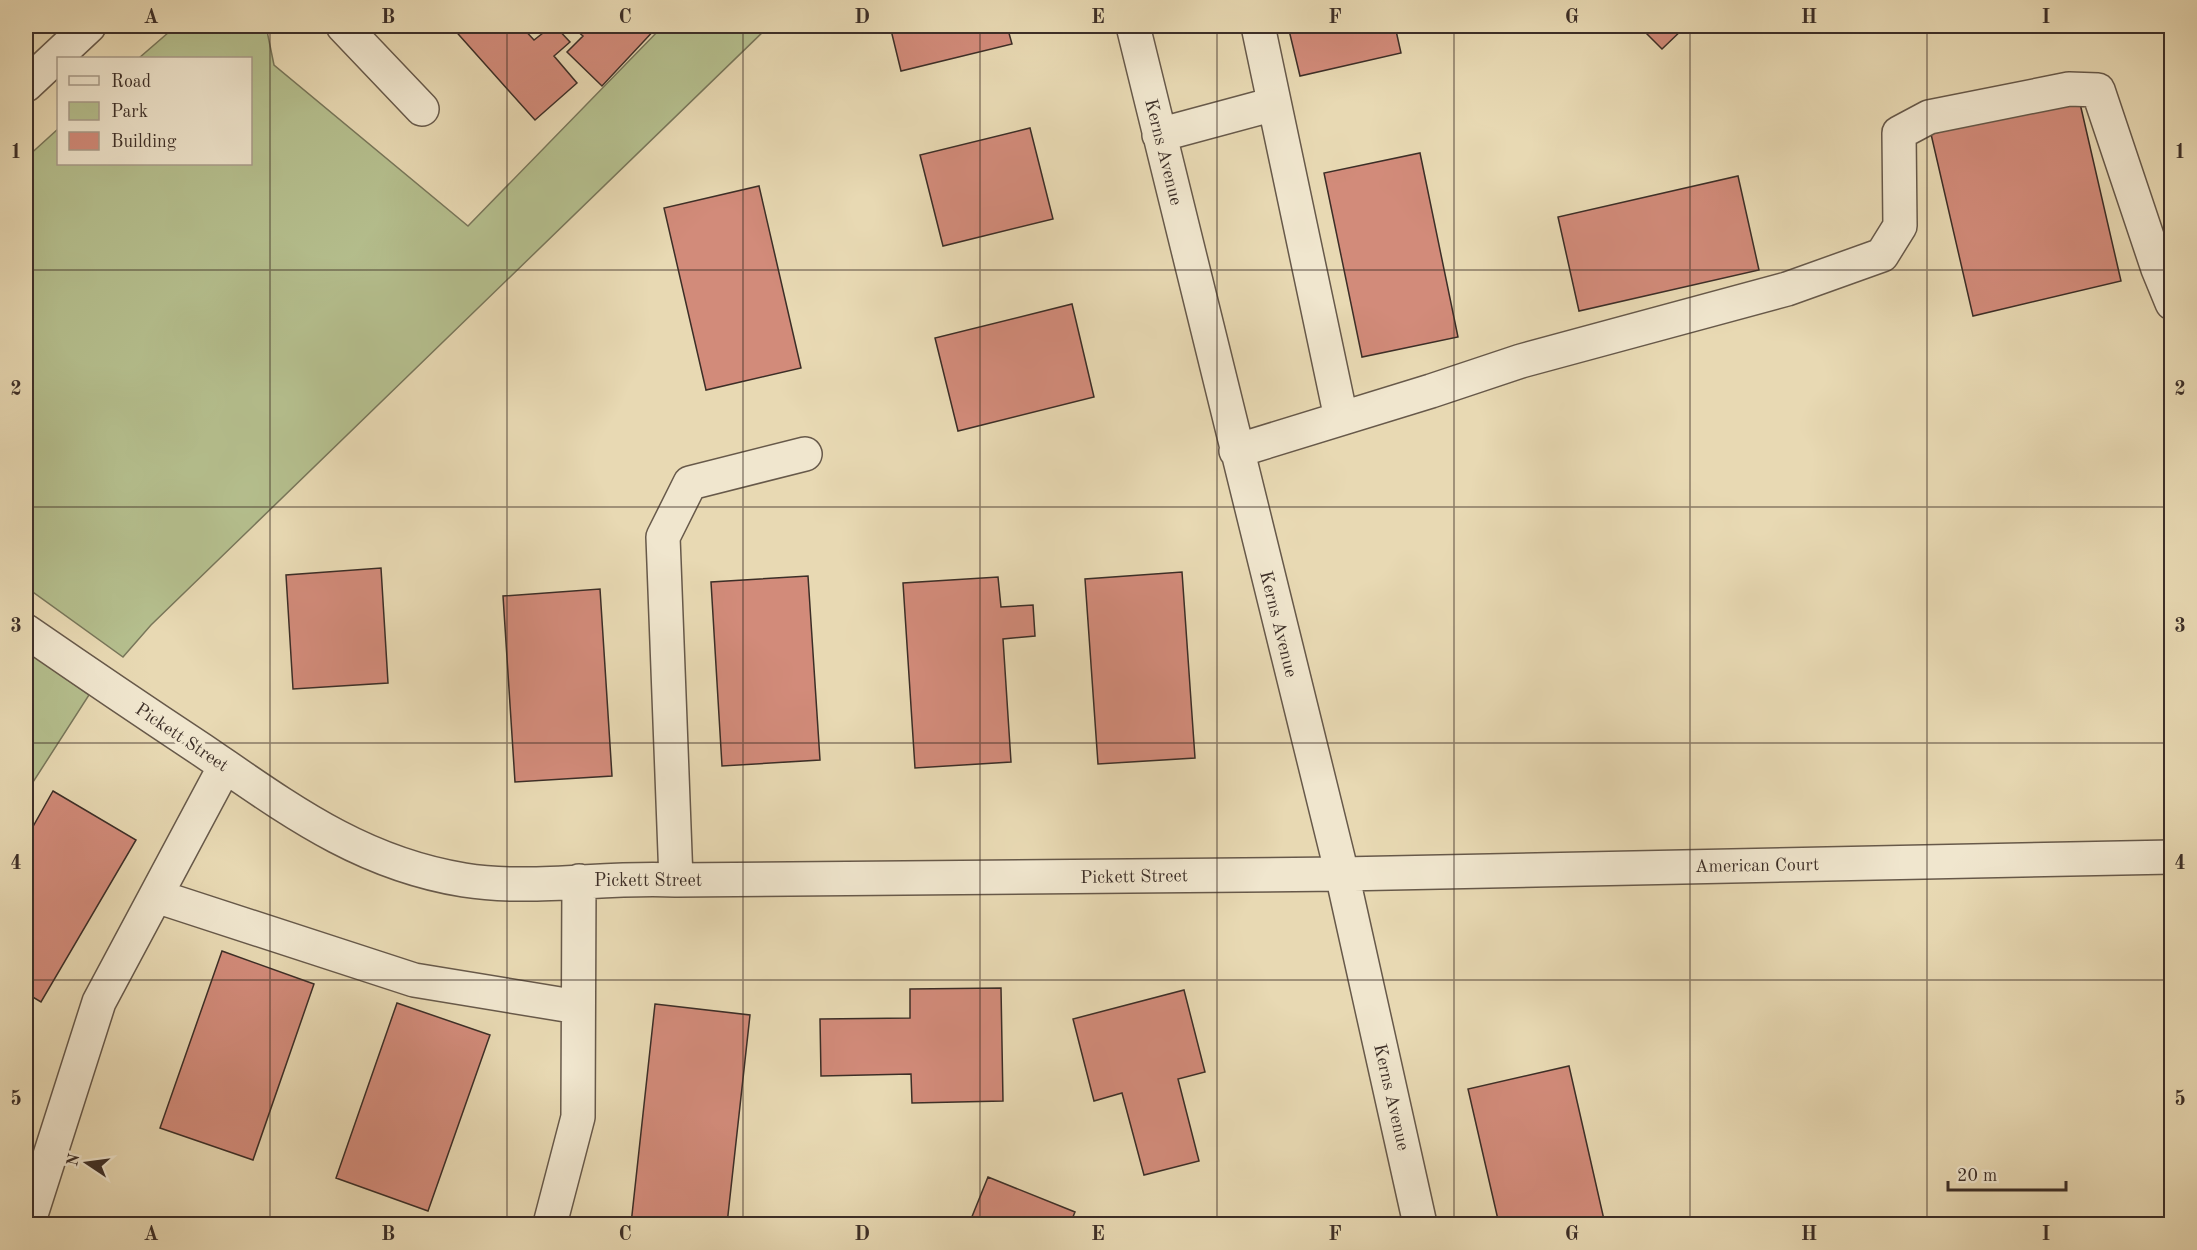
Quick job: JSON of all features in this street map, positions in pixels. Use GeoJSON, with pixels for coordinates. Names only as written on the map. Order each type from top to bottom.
{"type":"FeatureCollection","features":[{"type":"Feature","properties":{"kind":"street"},"geometry":{"type":"LineString","coordinates":[[26,85],[89,26]]}},
{"type":"Feature","properties":{"kind":"street"},"geometry":{"type":"LineString","coordinates":[[343,26],[422,109]]}},
{"type":"Feature","properties":{"kind":"street","name":"Kerns Avenue"},"geometry":{"type":"LineString","coordinates":[[1133,26],[1342,874],[1420,1224]]}},
{"type":"Feature","properties":{"kind":"street"},"geometry":{"type":"LineString","coordinates":[[1257,26],[1341,418]]}},
{"type":"Feature","properties":{"kind":"street"},"geometry":{"type":"LineString","coordinates":[[1236,451],[1521,361],[1787,289],[1882,255],[1900,226],[1899,133],[1929,117],[2069,89],[2098,90],[2154,258],[2172,303]]}},
{"type":"Feature","properties":{"kind":"street"},"geometry":{"type":"LineString","coordinates":[[1160,135],[1274,104]]}},
{"type":"Feature","properties":{"kind":"street"},"geometry":{"type":"LineString","coordinates":[[676,880],[663,537],[690,483],[805,454]]}},
{"type":"Feature","properties":{"kind":"street","name":"Pickett Street"},"geometry":{"type":"LineString","coordinates":[[26,631],[304,820],[363,851],[416,870],[464,880],[512,884],[640,878],[676,880],[1342,874]]}},
{"type":"Feature","properties":{"kind":"street"},"geometry":{"type":"LineString","coordinates":[[28,1224],[99,1002],[225,766]]}},
{"type":"Feature","properties":{"kind":"street","name":"American Court"},"geometry":{"type":"LineString","coordinates":[[1342,874],[2172,857]]}},
{"type":"Feature","properties":{"kind":"street"},"geometry":{"type":"LineString","coordinates":[[550,1224],[578,1117],[579,881]]}},
{"type":"Feature","properties":{"kind":"street"},"geometry":{"type":"LineString","coordinates":[[156,896],[414,980],[578,1007]]}},
{"type":"Feature","properties":{"kind":"green space"},"geometry":{"type":"Polygon","coordinates":[[[176,26],[266,26],[274,65],[468,226],[663,26],[769,26],[151,625],[123,657],[26,587],[26,158],[57,130],[57,165],[252,165],[252,57],[140,57],[176,26]]]}},
{"type":"Feature","properties":{"kind":"green space"},"geometry":{"type":"Polygon","coordinates":[[[26,651],[89,695],[26,793],[26,651]]]}},
{"type":"Feature","properties":{"kind":"building"},"geometry":{"type":"Polygon","coordinates":[[[451,26],[521,26],[534,40],[555,26],[570,42],[554,56],[577,83],[535,120],[451,26]]]}},
{"type":"Feature","properties":{"kind":"building"},"geometry":{"type":"Polygon","coordinates":[[[582,26],[658,26],[602,86],[567,52],[583,36],[577,31],[582,26]]]}},
{"type":"Feature","properties":{"kind":"building"},"geometry":{"type":"Polygon","coordinates":[[[890,26],[1007,26],[1012,44],[901,71],[890,26]]]}},
{"type":"Feature","properties":{"kind":"building"},"geometry":{"type":"Polygon","coordinates":[[[1288,26],[1395,26],[1401,53],[1300,76],[1288,26]]]}},
{"type":"Feature","properties":{"kind":"building"},"geometry":{"type":"Polygon","coordinates":[[[1639,26],[1686,26],[1662,49],[1639,26]]]}},
{"type":"Feature","properties":{"kind":"building"},"geometry":{"type":"Polygon","coordinates":[[[2079,99],[2121,281],[1973,316],[1931,134],[2079,99]]]}},
{"type":"Feature","properties":{"kind":"building"},"geometry":{"type":"Polygon","coordinates":[[[1030,128],[1053,219],[943,246],[920,155],[1030,128]]]}},
{"type":"Feature","properties":{"kind":"building"},"geometry":{"type":"Polygon","coordinates":[[[1420,153],[1458,337],[1362,357],[1324,173],[1420,153]]]}},
{"type":"Feature","properties":{"kind":"building"},"geometry":{"type":"Polygon","coordinates":[[[1738,176],[1759,270],[1579,311],[1558,217],[1738,176]]]}},
{"type":"Feature","properties":{"kind":"building"},"geometry":{"type":"Polygon","coordinates":[[[759,186],[801,368],[706,390],[664,208],[759,186]]]}},
{"type":"Feature","properties":{"kind":"building"},"geometry":{"type":"Polygon","coordinates":[[[1072,304],[1094,397],[958,431],[935,338],[1072,304]]]}},
{"type":"Feature","properties":{"kind":"building"},"geometry":{"type":"Polygon","coordinates":[[[381,568],[388,683],[293,689],[286,575],[381,568]]]}},
{"type":"Feature","properties":{"kind":"building"},"geometry":{"type":"Polygon","coordinates":[[[1182,572],[1195,758],[1098,764],[1085,579],[1182,572]]]}},
{"type":"Feature","properties":{"kind":"building"},"geometry":{"type":"Polygon","coordinates":[[[808,576],[820,760],[722,766],[711,582],[808,576]]]}},
{"type":"Feature","properties":{"kind":"building"},"geometry":{"type":"Polygon","coordinates":[[[998,577],[1001,607],[1033,605],[1035,636],[1003,639],[1011,762],[915,768],[903,583],[998,577]]]}},
{"type":"Feature","properties":{"kind":"building"},"geometry":{"type":"Polygon","coordinates":[[[600,589],[612,776],[515,782],[503,596],[600,589]]]}},
{"type":"Feature","properties":{"kind":"building"},"geometry":{"type":"Polygon","coordinates":[[[53,791],[136,840],[41,1002],[26,993],[26,839],[53,791]]]}},
{"type":"Feature","properties":{"kind":"building"},"geometry":{"type":"Polygon","coordinates":[[[222,951],[314,984],[253,1160],[160,1128],[222,951]]]}},
{"type":"Feature","properties":{"kind":"building"},"geometry":{"type":"Polygon","coordinates":[[[1001,988],[1003,1101],[912,1103],[911,1074],[821,1076],[820,1019],[910,1018],[910,989],[1001,988]]]}},
{"type":"Feature","properties":{"kind":"building"},"geometry":{"type":"Polygon","coordinates":[[[1184,990],[1205,1072],[1178,1079],[1199,1161],[1144,1175],[1122,1093],[1094,1101],[1073,1019],[1184,990]]]}},
{"type":"Feature","properties":{"kind":"building"},"geometry":{"type":"Polygon","coordinates":[[[397,1003],[490,1035],[428,1211],[336,1178],[397,1003]]]}},
{"type":"Feature","properties":{"kind":"building"},"geometry":{"type":"Polygon","coordinates":[[[655,1004],[750,1015],[727,1224],[631,1224],[655,1004]]]}},
{"type":"Feature","properties":{"kind":"building"},"geometry":{"type":"Polygon","coordinates":[[[1569,1066],[1605,1224],[1499,1224],[1468,1089],[1569,1066]]]}},
{"type":"Feature","properties":{"kind":"building"},"geometry":{"type":"Polygon","coordinates":[[[988,1177],[1075,1212],[1070,1224],[969,1224],[988,1177]]]}}]}
